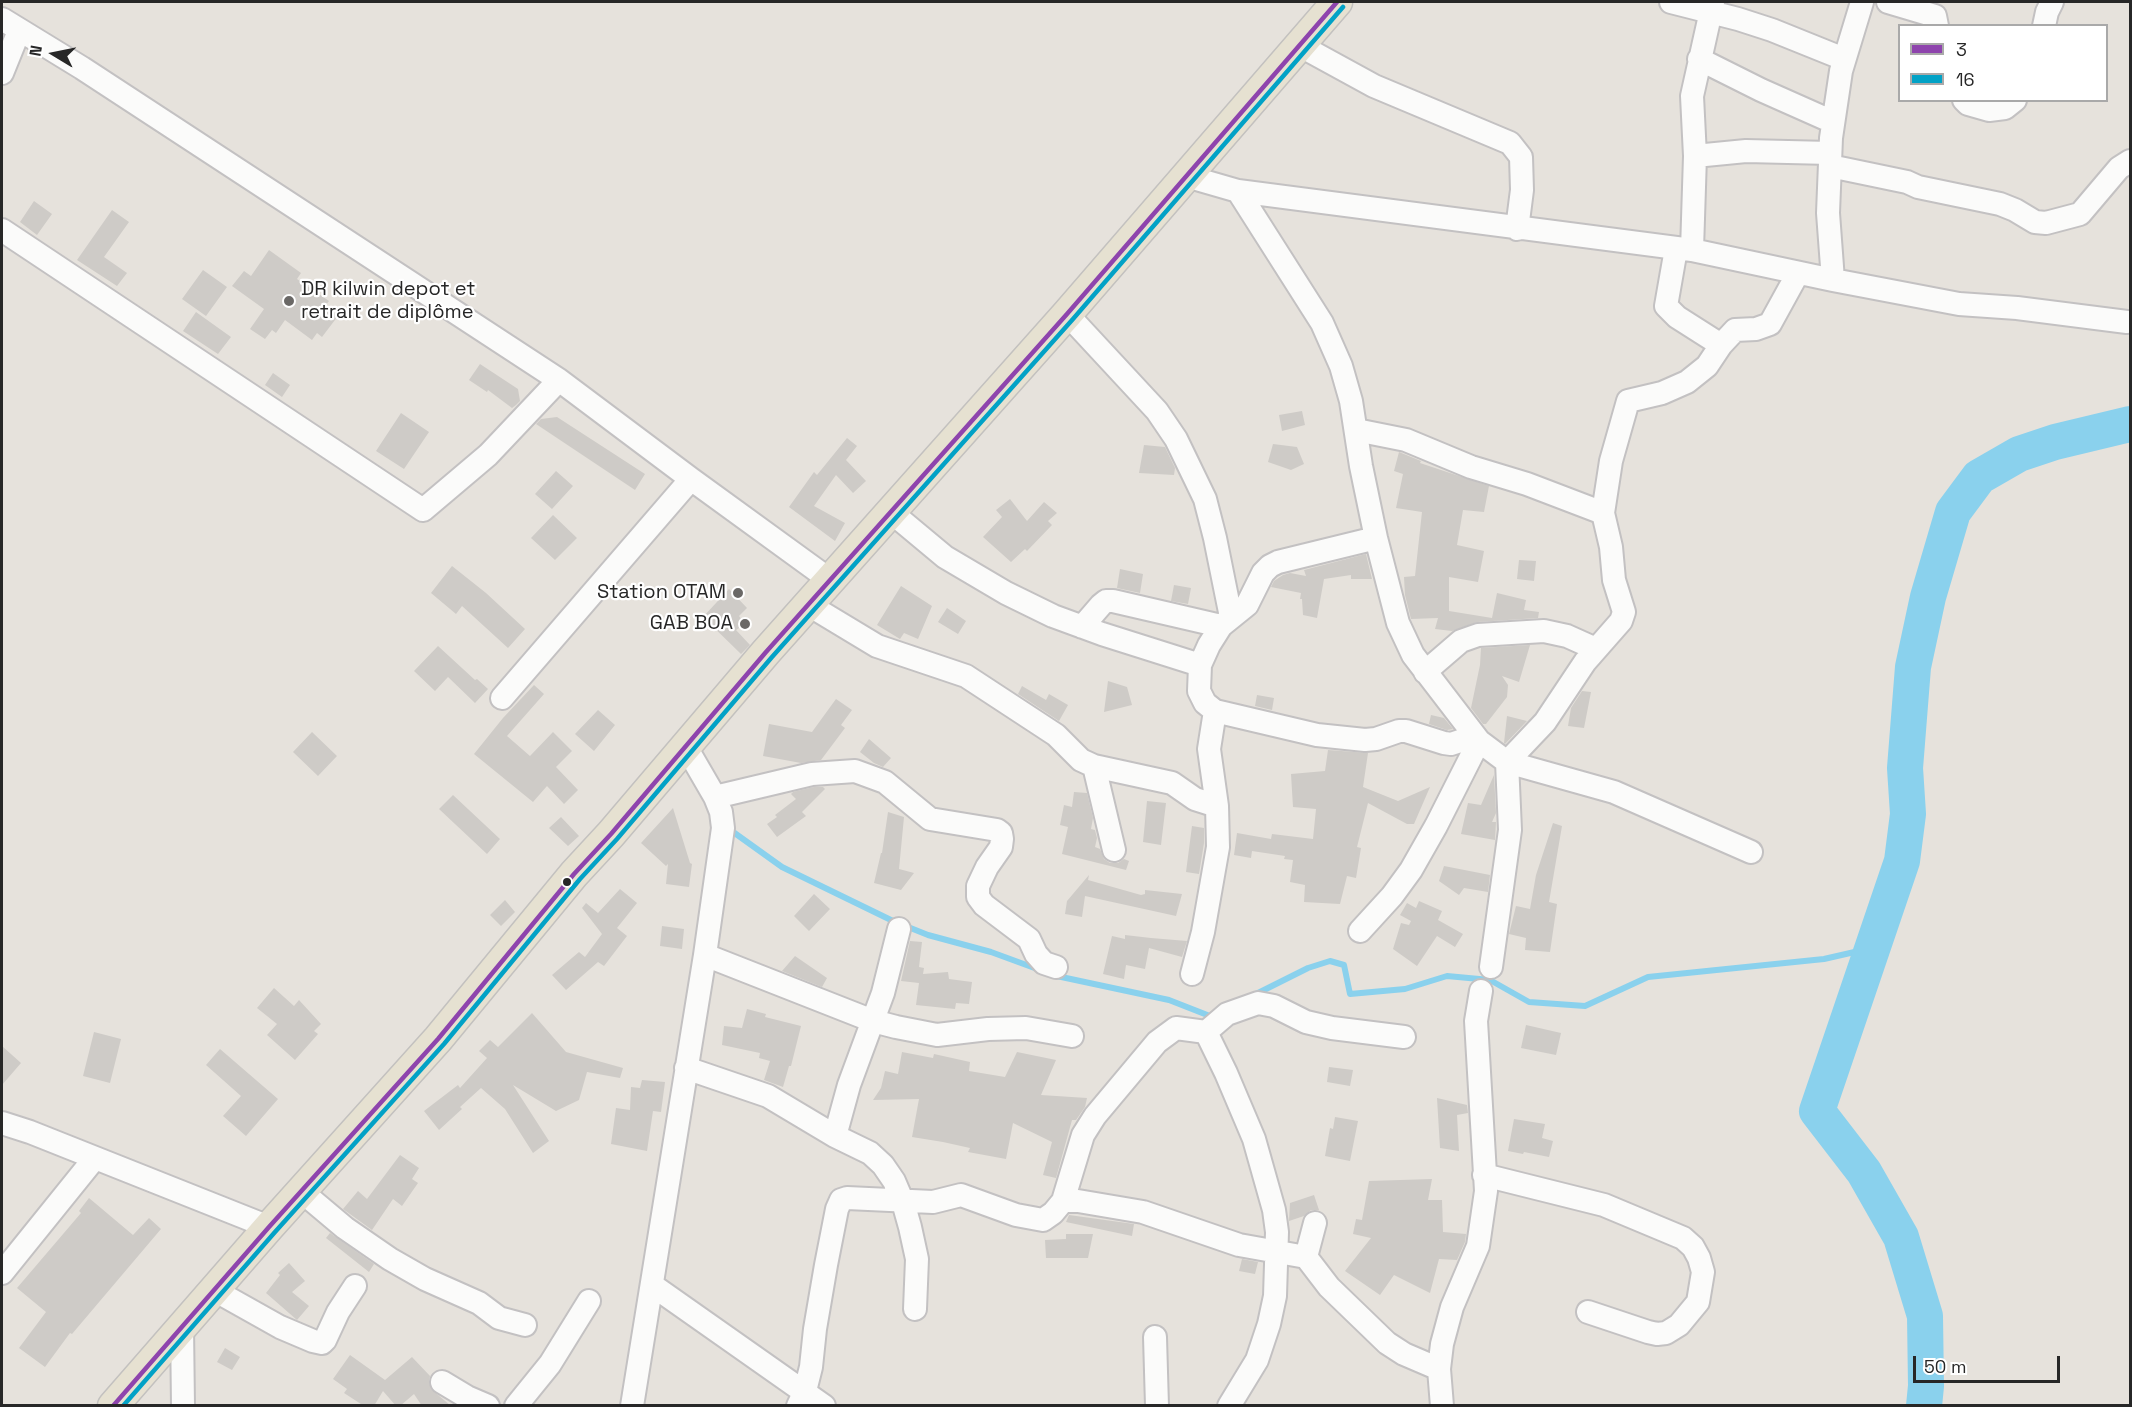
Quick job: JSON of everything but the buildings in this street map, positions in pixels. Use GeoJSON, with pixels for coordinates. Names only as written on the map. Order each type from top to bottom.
{"type":"FeatureCollection","features":[{"type":"Feature","properties":{"kind":"main road"},"geometry":{"type":"LineString","coordinates":[[113,1406],[269,1227],[438,1039],[574,874],[766,652],[1067,314],[1337,2]]}},
{"type":"Feature","properties":{"kind":"street"},"geometry":{"type":"LineString","coordinates":[[1671,2],[1712,6],[1844,59]]}},
{"type":"Feature","properties":{"kind":"street"},"geometry":{"type":"LineString","coordinates":[[1833,280],[1828,213],[1833,122],[1844,59],[1862,2]]}},
{"type":"Feature","properties":{"kind":"street"},"geometry":{"type":"LineString","coordinates":[[1888,2],[1935,16],[1937,24]]}},
{"type":"Feature","properties":{"kind":"street"},"geometry":{"type":"LineString","coordinates":[[2044,24],[2052,2]]}},
{"type":"Feature","properties":{"kind":"street"},"geometry":{"type":"LineString","coordinates":[[1712,6],[1692,96],[1695,156],[1684,250],[1666,306],[1677,317],[1721,345]]}},
{"type":"Feature","properties":{"kind":"street"},"geometry":{"type":"LineString","coordinates":[[2,73],[10,25],[82,68],[559,380],[830,580]]}},
{"type":"Feature","properties":{"kind":"street"},"geometry":{"type":"LineString","coordinates":[[1299,45],[1374,86],[1510,143],[1521,157],[1522,190],[1517,229]]}},
{"type":"Feature","properties":{"kind":"street"},"geometry":{"type":"LineString","coordinates":[[1699,59],[1833,122]]}},
{"type":"Feature","properties":{"kind":"street"},"geometry":{"type":"LineString","coordinates":[[1966,102],[1989,110],[2005,108],[2012,102]]}},
{"type":"Feature","properties":{"kind":"street"},"geometry":{"type":"LineString","coordinates":[[1695,156],[1766,150],[1830,159],[1907,182],[1918,188],[2000,204],[2035,222],[2046,223],[2080,214],[2120,168],[2130,161]]}},
{"type":"Feature","properties":{"kind":"street"},"geometry":{"type":"LineString","coordinates":[[1186,176],[1238,191],[1684,250],[1959,304],[2017,308],[2127,322]]}},
{"type":"Feature","properties":{"kind":"street"},"geometry":{"type":"LineString","coordinates":[[1238,191],[1322,322],[1341,366],[1351,401],[1361,466],[1376,538],[1398,623],[1413,656],[1425,672],[1477,738],[1507,762],[1614,792],[1751,852]]}},
{"type":"Feature","properties":{"kind":"street"},"geometry":{"type":"LineString","coordinates":[[2,230],[423,510],[488,455],[559,380]]}},
{"type":"Feature","properties":{"kind":"street"},"geometry":{"type":"LineString","coordinates":[[1491,967],[1510,830],[1507,762],[1545,722],[1596,649],[1621,621],[1624,612],[1614,580],[1611,547],[1603,513],[1611,461],[1628,401],[1662,393],[1687,382],[1707,366],[1721,345],[1736,330],[1756,329],[1770,324],[1798,273]]}},
{"type":"Feature","properties":{"kind":"street"},"geometry":{"type":"LineString","coordinates":[[1067,314],[1157,411],[1176,439],[1204,499],[1215,538],[1226,621]]}},
{"type":"Feature","properties":{"kind":"street"},"geometry":{"type":"LineString","coordinates":[[1356,430],[1406,440],[1471,467],[1527,484],[1603,513]]}},
{"type":"Feature","properties":{"kind":"street"},"geometry":{"type":"LineString","coordinates":[[502,698],[691,479]]}},
{"type":"Feature","properties":{"kind":"street"},"geometry":{"type":"LineString","coordinates":[[891,512],[945,557],[1006,593],[1082,627],[1200,665]]}},
{"type":"Feature","properties":{"kind":"street"},"geometry":{"type":"LineString","coordinates":[[1376,538],[1278,562],[1270,566],[1263,573],[1247,605],[1226,621],[1209,645],[1200,665],[1199,691],[1205,703],[1215,711],[1317,735],[1365,740],[1406,731],[1451,744],[1477,738]]}},
{"type":"Feature","properties":{"kind":"street"},"geometry":{"type":"LineString","coordinates":[[1082,627],[1106,601],[1226,621]]}},
{"type":"Feature","properties":{"kind":"street"},"geometry":{"type":"LineString","coordinates":[[809,605],[877,646],[966,676],[1056,735],[1081,760],[1172,783],[1195,799],[1217,806]]}},
{"type":"Feature","properties":{"kind":"street"},"geometry":{"type":"LineString","coordinates":[[1425,672],[1461,641],[1478,635],[1544,631],[1567,636],[1596,649]]}},
{"type":"Feature","properties":{"kind":"street"},"geometry":{"type":"LineString","coordinates":[[1191,974],[1203,932],[1218,847],[1217,806],[1209,749],[1215,711]]}},
{"type":"Feature","properties":{"kind":"street"},"geometry":{"type":"LineString","coordinates":[[1360,931],[1392,896],[1411,870],[1436,826],[1477,738]]}},
{"type":"Feature","properties":{"kind":"street"},"geometry":{"type":"LineString","coordinates":[[632,1406],[705,955],[723,828],[721,812],[715,797],[686,747]]}},
{"type":"Feature","properties":{"kind":"street"},"geometry":{"type":"LineString","coordinates":[[1094,765],[1114,850]]}},
{"type":"Feature","properties":{"kind":"street"},"geometry":{"type":"LineString","coordinates":[[715,797],[813,774],[855,771],[885,782],[930,819],[997,830],[1001,833],[1001,847],[987,867],[978,886],[978,897],[984,905],[1029,939],[1036,954],[1044,963],[1056,967]]}},
{"type":"Feature","properties":{"kind":"street"},"geometry":{"type":"LineString","coordinates":[[835,1136],[849,1085],[883,993],[899,929]]}},
{"type":"Feature","properties":{"kind":"street"},"geometry":{"type":"LineString","coordinates":[[705,955],[873,1021],[937,1035],[1026,1028],[1071,1036]]}},
{"type":"Feature","properties":{"kind":"street"},"geometry":{"type":"LineString","coordinates":[[1442,1406],[1439,1369],[1442,1344],[1452,1307],[1478,1246],[1486,1191],[1476,1021],[1481,991]]}},
{"type":"Feature","properties":{"kind":"street"},"geometry":{"type":"LineString","coordinates":[[801,1398],[811,1367],[814,1329],[838,1204],[842,1200],[847,1198],[933,1202],[961,1195],[1016,1215],[1043,1220],[1053,1213],[1063,1201],[1083,1135],[1095,1116],[1157,1042],[1176,1028],[1206,1032],[1227,1014],[1258,1003],[1274,1006],[1306,1022],[1332,1028],[1404,1037]]}},
{"type":"Feature","properties":{"kind":"street"},"geometry":{"type":"LineString","coordinates":[[1206,1032],[1254,1139],[1274,1210],[1277,1251],[1275,1296],[1269,1324],[1257,1360],[1230,1406]]}},
{"type":"Feature","properties":{"kind":"street"},"geometry":{"type":"LineString","coordinates":[[686,1068],[768,1096],[835,1136],[870,1153],[883,1165],[894,1181],[903,1202],[917,1259],[915,1309]]}},
{"type":"Feature","properties":{"kind":"street"},"geometry":{"type":"LineString","coordinates":[[2,1124],[30,1132],[269,1227]]}},
{"type":"Feature","properties":{"kind":"street"},"geometry":{"type":"LineString","coordinates":[[2,1273],[94,1159]]}},
{"type":"Feature","properties":{"kind":"street"},"geometry":{"type":"LineString","coordinates":[[1484,1175],[1604,1206],[1683,1238],[1693,1247],[1703,1272],[1698,1302],[1678,1325],[1666,1333],[1648,1332],[1588,1312]]}},
{"type":"Feature","properties":{"kind":"street"},"geometry":{"type":"LineString","coordinates":[[301,1191],[345,1228],[397,1263],[425,1279],[479,1303],[499,1318],[525,1324]]}},
{"type":"Feature","properties":{"kind":"street"},"geometry":{"type":"LineString","coordinates":[[1063,1201],[1078,1201],[1143,1212],[1229,1242],[1260,1250],[1306,1257],[1335,1294],[1388,1343],[1404,1354],[1439,1369]]}},
{"type":"Feature","properties":{"kind":"street"},"geometry":{"type":"LineString","coordinates":[[1306,1257],[1315,1223]]}},
{"type":"Feature","properties":{"kind":"street"},"geometry":{"type":"LineString","coordinates":[[652,1285],[801,1398],[824,1406]]}},
{"type":"Feature","properties":{"kind":"street"},"geometry":{"type":"LineString","coordinates":[[214,1290],[280,1327],[322,1343],[355,1286]]}},
{"type":"Feature","properties":{"kind":"street"},"geometry":{"type":"LineString","coordinates":[[516,1406],[550,1364],[589,1301]]}},
{"type":"Feature","properties":{"kind":"street"},"geometry":{"type":"LineString","coordinates":[[182,1326],[185,1405]]}},
{"type":"Feature","properties":{"kind":"street"},"geometry":{"type":"LineString","coordinates":[[1155,1337],[1157,1406]]}},
{"type":"Feature","properties":{"kind":"street"},"geometry":{"type":"LineString","coordinates":[[442,1382],[488,1406]]}},
{"type":"Feature","properties":{"kind":"waterway"},"geometry":{"type":"LineString","coordinates":[[1924,1406],[1925,1316],[1901,1237],[1864,1172],[1817,1111],[1902,861],[1908,814],[1905,768],[1913,667],[1928,597],[1953,512],[1979,477],[2019,454],[2055,442],[2130,424]]}},
{"type":"Feature","properties":{"kind":"waterway"},"geometry":{"type":"LineString","coordinates":[[729,829],[782,867],[893,921],[928,935],[991,952],[1040,970]]}},
{"type":"Feature","properties":{"kind":"waterway"},"geometry":{"type":"LineString","coordinates":[[1252,996],[1308,968],[1330,961],[1344,965],[1350,994],[1405,989],[1447,976],[1490,980],[1529,1002],[1585,1006],[1648,977],[1824,959],[1872,948]]}},
{"type":"Feature","properties":{"kind":"waterway"},"geometry":{"type":"LineString","coordinates":[[1052,975],[1169,1000],[1215,1018]]}},
{"type":"Feature","properties":{"kind":"transit line","name":"3"},"geometry":{"type":"LineString","coordinates":[[113,1406],[269,1227],[438,1039],[574,874],[611,834],[766,652],[1067,314],[1337,2]]}},
{"type":"Feature","properties":{"kind":"transit line","name":"16"},"geometry":{"type":"LineString","coordinates":[[123,1406],[444,1044],[580,879],[617,839],[772,657],[1073,319],[1343,7]]}},
{"type":"Feature","properties":{"kind":"place","name":"DR kilwin depot et retrait de diplôme"},"geometry":{"type":"Point","coordinates":[289,301]}},
{"type":"Feature","properties":{"kind":"place","name":"Station OTAM"},"geometry":{"type":"Point","coordinates":[738,593]}},
{"type":"Feature","properties":{"kind":"place","name":"GAB BOA"},"geometry":{"type":"Point","coordinates":[745,624]}}]}
